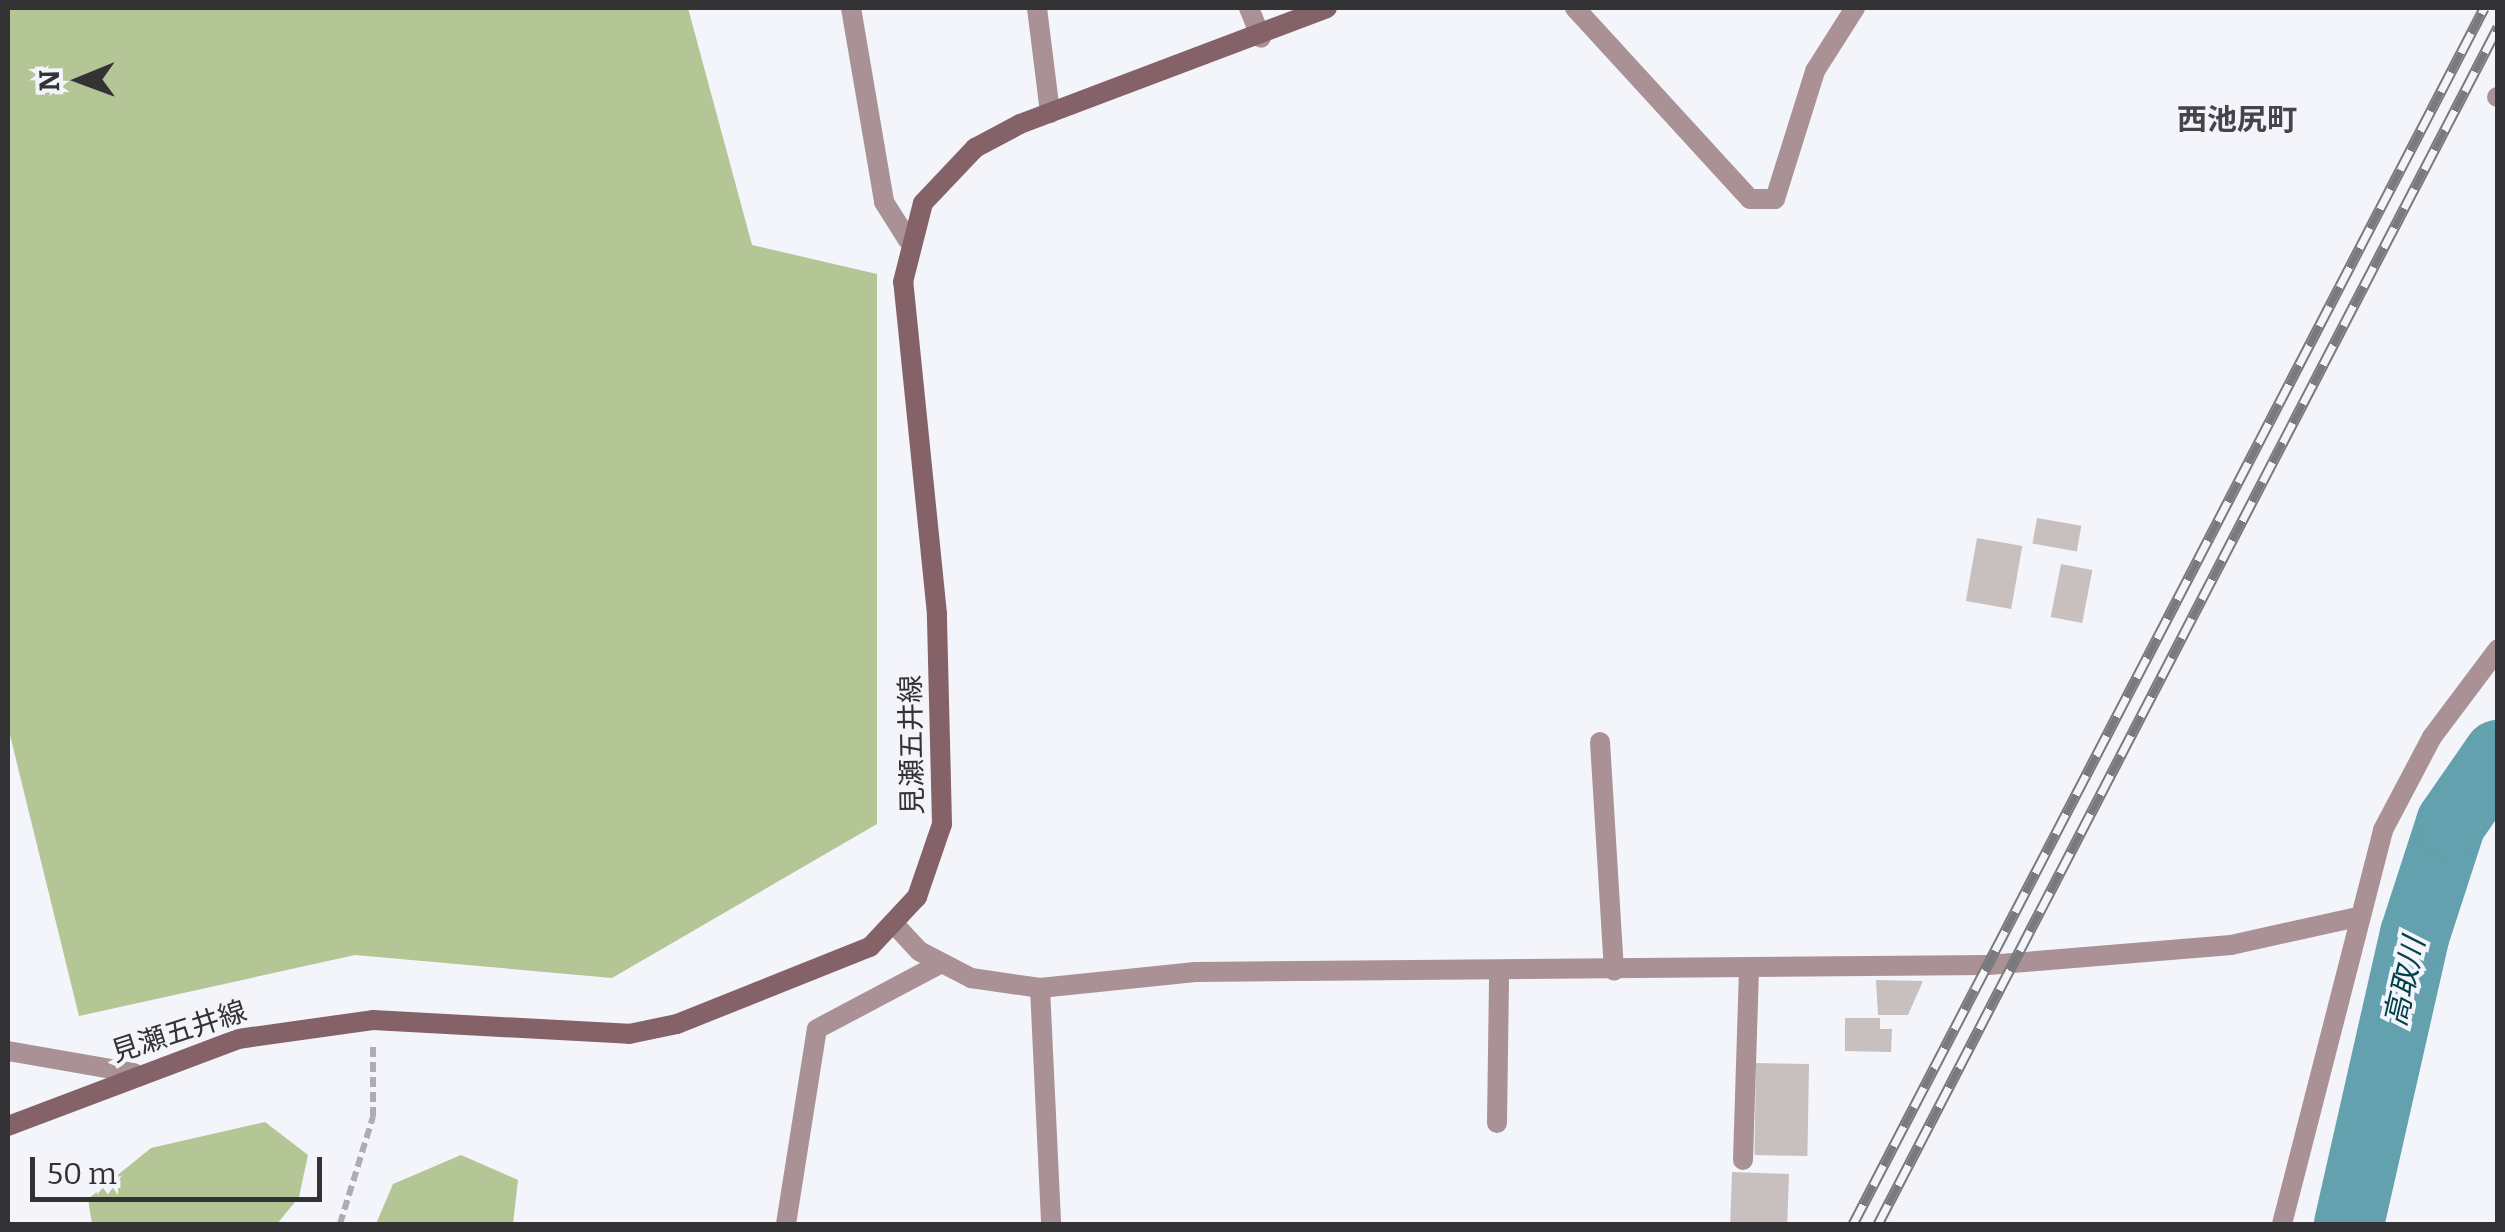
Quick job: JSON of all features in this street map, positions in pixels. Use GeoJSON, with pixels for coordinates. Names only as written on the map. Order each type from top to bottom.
{"type":"FeatureCollection","features":[{"type":"Feature","properties":{"kind":"main road","name":"見瀬五井線"},"geometry":{"type":"LineString","coordinates":[[8,1126],[134,1073],[238,1039],[373,1020],[630,1034],[677,1024],[870,947],[895,925],[930,868],[944,781],[903,282],[908,240],[923,202],[975,148],[1050,114],[1261,38],[1327,8]]}},
{"type":"Feature","properties":{"kind":"street"},"geometry":{"type":"LineString","coordinates":[[851,8],[884,202],[908,240]]}},
{"type":"Feature","properties":{"kind":"street"},"geometry":{"type":"LineString","coordinates":[[1037,8],[1050,114]]}},
{"type":"Feature","properties":{"kind":"street"},"geometry":{"type":"LineString","coordinates":[[1249,8],[1261,38]]}},
{"type":"Feature","properties":{"kind":"street"},"geometry":{"type":"LineString","coordinates":[[1574,8],[1750,200],[1776,200],[1815,71],[1855,8]]}},
{"type":"Feature","properties":{"kind":"street"},"geometry":{"type":"LineString","coordinates":[[2282,1224],[2354,918],[2383,830],[2432,736],[2498,649]]}},
{"type":"Feature","properties":{"kind":"street"},"geometry":{"type":"LineString","coordinates":[[1600,742],[1614,971]]}},
{"type":"Feature","properties":{"kind":"street"},"geometry":{"type":"LineString","coordinates":[[895,925],[940,964],[1040,988],[1195,972],[1749,971],[2172,951],[2354,918]]}},
{"type":"Feature","properties":{"kind":"street"},"geometry":{"type":"LineString","coordinates":[[786,1224],[817,1029],[940,964]]}},
{"type":"Feature","properties":{"kind":"street"},"geometry":{"type":"LineString","coordinates":[[1743,1160],[1749,971]]}},
{"type":"Feature","properties":{"kind":"street"},"geometry":{"type":"LineString","coordinates":[[1497,1124],[1499,972]]}},
{"type":"Feature","properties":{"kind":"street"},"geometry":{"type":"LineString","coordinates":[[1040,988],[1051,1224]]}},
{"type":"Feature","properties":{"kind":"street"},"geometry":{"type":"LineString","coordinates":[[8,1051],[134,1073]]}},
{"type":"Feature","properties":{"kind":"path"},"geometry":{"type":"LineString","coordinates":[[340,1224],[372,1117],[373,1020]]}},
{"type":"Feature","properties":{"kind":"green space"},"geometry":{"type":"Polygon","coordinates":[[[8,8],[688,8],[752,245],[877,274],[877,824],[612,978],[355,955],[79,1016],[8,727],[8,8]]]}},
{"type":"Feature","properties":{"kind":"green space"},"geometry":{"type":"Polygon","coordinates":[[[265,1122],[308,1155],[299,1197],[277,1224],[92,1224],[88,1199],[151,1148],[265,1122]]]}},
{"type":"Feature","properties":{"kind":"green space"},"geometry":{"type":"Polygon","coordinates":[[[461,1155],[518,1180],[513,1224],[376,1224],[393,1184],[461,1155]]]}},
{"type":"Feature","properties":{"kind":"building"},"geometry":{"type":"Polygon","coordinates":[[[2037,518],[2081,526],[2077,551],[2032,544],[2037,518]]]}},
{"type":"Feature","properties":{"kind":"building"},"geometry":{"type":"Polygon","coordinates":[[[1977,538],[2022,546],[2011,609],[1966,601],[1977,538]]]}},
{"type":"Feature","properties":{"kind":"building"},"geometry":{"type":"Polygon","coordinates":[[[2061,564],[2092,570],[2082,623],[2051,617],[2061,564]]]}},
{"type":"Feature","properties":{"kind":"building"},"geometry":{"type":"Polygon","coordinates":[[[1876,980],[1923,981],[1908,1015],[1878,1015],[1876,980]]]}},
{"type":"Feature","properties":{"kind":"building"},"geometry":{"type":"Polygon","coordinates":[[[1845,1018],[1880,1018],[1880,1029],[1892,1029],[1891,1052],[1845,1051],[1845,1018]]]}},
{"type":"Feature","properties":{"kind":"building"},"geometry":{"type":"Polygon","coordinates":[[[1756,1063],[1809,1064],[1807,1156],[1754,1155],[1756,1063]]]}},
{"type":"Feature","properties":{"kind":"building"},"geometry":{"type":"Polygon","coordinates":[[[1732,1172],[1789,1174],[1787,1224],[1730,1224],[1732,1172]]]}},
{"type":"Feature","properties":{"kind":"waterway","name":"高取川"},"geometry":{"type":"LineString","coordinates":[[2349,1224],[2415,934],[2451,823],[2498,755]]}},
{"type":"Feature","properties":{"kind":"railway"},"geometry":{"type":"LineString","coordinates":[[1853,1224],[2484,8]]}},
{"type":"Feature","properties":{"kind":"railway"},"geometry":{"type":"LineString","coordinates":[[1878,1224],[2498,27]]}},
{"type":"Feature","properties":{"kind":"district","name":"西池尻町"},"geometry":{"type":"Point","coordinates":[2237,120]}}]}
